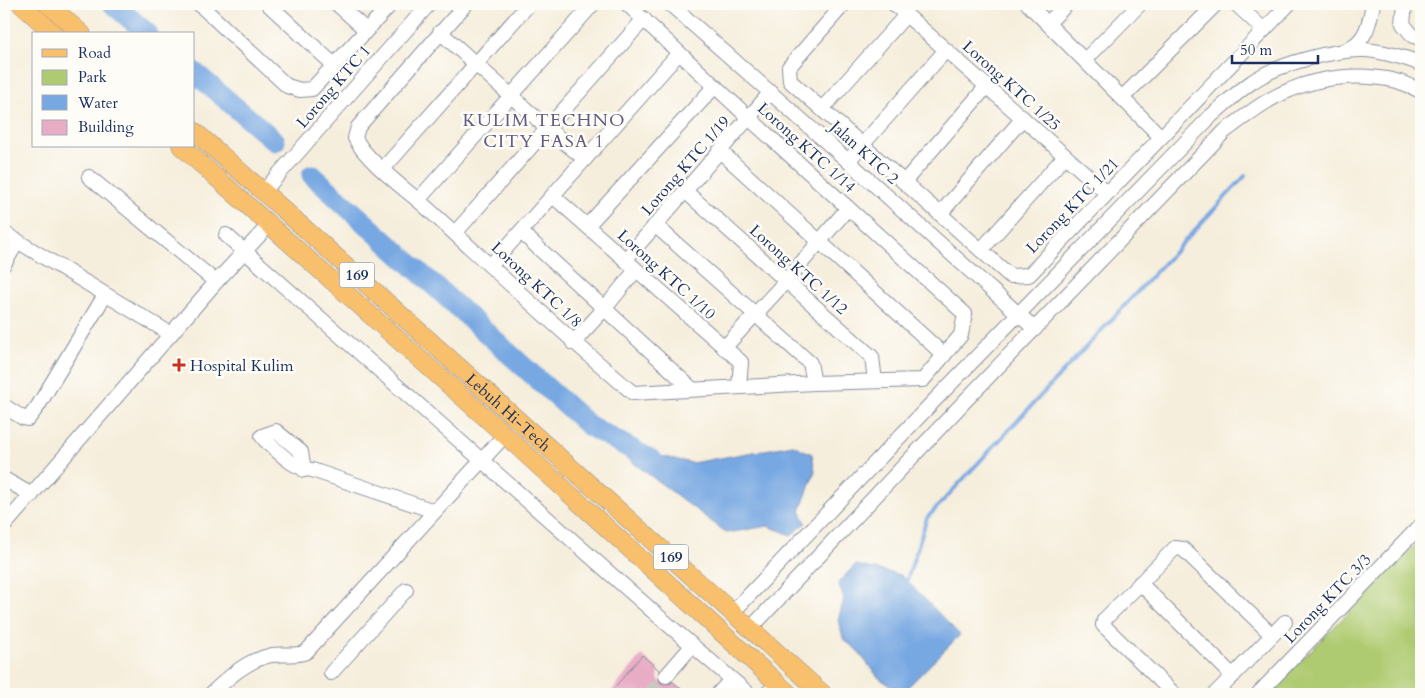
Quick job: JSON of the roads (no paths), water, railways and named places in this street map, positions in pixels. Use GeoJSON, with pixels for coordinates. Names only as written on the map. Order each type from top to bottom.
{"type":"FeatureCollection","features":[{"type":"Feature","properties":{"kind":"main road"},"geometry":{"type":"LineString","coordinates":[[21,4],[52,32]]}},
{"type":"Feature","properties":{"kind":"main road"},"geometry":{"type":"LineString","coordinates":[[48,4],[80,32]]}},
{"type":"Feature","properties":{"kind":"main road","name":"Lebuh Hi-Tech"},"geometry":{"type":"LineString","coordinates":[[195,132],[823,694]]}},
{"type":"Feature","properties":{"kind":"main road","name":"Lebuh Hi-Tech"},"geometry":{"type":"LineString","coordinates":[[183,148],[490,422],[506,442],[778,691]]}},
{"type":"Feature","properties":{"kind":"main road"},"geometry":{"type":"LineString","coordinates":[[506,442],[519,420]]}},
{"type":"Feature","properties":{"kind":"street"},"geometry":{"type":"LineString","coordinates":[[198,4],[288,86],[300,90],[312,89],[391,4]]}},
{"type":"Feature","properties":{"kind":"street"},"geometry":{"type":"LineString","coordinates":[[268,4],[334,64]]}},
{"type":"Feature","properties":{"kind":"street"},"geometry":{"type":"LineString","coordinates":[[337,4],[366,30]]}},
{"type":"Feature","properties":{"kind":"street","name":"Lorong KTC 1"},"geometry":{"type":"LineString","coordinates":[[263,192],[429,4]]}},
{"type":"Feature","properties":{"kind":"street","name":"Lorong KTC 1/8"},"geometry":{"type":"LineString","coordinates":[[466,4],[358,126],[355,138],[360,148],[491,265],[573,343],[633,393],[692,389]]}},
{"type":"Feature","properties":{"kind":"street"},"geometry":{"type":"LineString","coordinates":[[382,169],[530,4]]}},
{"type":"Feature","properties":{"kind":"street"},"geometry":{"type":"LineString","coordinates":[[418,200],[593,4]]}},
{"type":"Feature","properties":{"kind":"street","name":"Lorong KTC 1/14"},"geometry":{"type":"LineString","coordinates":[[627,4],[749,118],[965,314],[961,335],[944,355]]}},
{"type":"Feature","properties":{"kind":"street","name":"Jalan KTC 2"},"geometry":{"type":"LineString","coordinates":[[670,4],[1035,329]]}},
{"type":"Feature","properties":{"kind":"street"},"geometry":{"type":"LineString","coordinates":[[844,4],[789,67],[790,80],[863,145]]}},
{"type":"Feature","properties":{"kind":"street","name":"Lorong KTC 1/25"},"geometry":{"type":"LineString","coordinates":[[894,4],[1107,193]]}},
{"type":"Feature","properties":{"kind":"street"},"geometry":{"type":"LineString","coordinates":[[1028,4],[1161,137]]}},
{"type":"Feature","properties":{"kind":"street"},"geometry":{"type":"LineString","coordinates":[[1048,23],[1067,4]]}},
{"type":"Feature","properties":{"kind":"street"},"geometry":{"type":"LineString","coordinates":[[1085,60],[1140,4]]}},
{"type":"Feature","properties":{"kind":"street"},"geometry":{"type":"LineString","coordinates":[[1122,98],[1216,4]]}},
{"type":"Feature","properties":{"kind":"street"},"geometry":{"type":"LineString","coordinates":[[1236,4],[1264,30]]}},
{"type":"Feature","properties":{"kind":"street","name":"Lorong KTC 1/21"},"geometry":{"type":"LineString","coordinates":[[863,145],[1010,276],[1029,275],[1289,4]]}},
{"type":"Feature","properties":{"kind":"street"},"geometry":{"type":"LineString","coordinates":[[1338,53],[1356,46],[1362,39],[1374,4]]}},
{"type":"Feature","properties":{"kind":"street"},"geometry":{"type":"LineString","coordinates":[[1405,4],[1403,24],[1414,36],[1421,38]]}},
{"type":"Feature","properties":{"kind":"street"},"geometry":{"type":"LineString","coordinates":[[822,109],[906,15]]}},
{"type":"Feature","properties":{"kind":"street"},"geometry":{"type":"LineString","coordinates":[[455,233],[644,19]]}},
{"type":"Feature","properties":{"kind":"street"},"geometry":{"type":"LineString","coordinates":[[1368,26],[1375,47],[1383,54]]}},
{"type":"Feature","properties":{"kind":"street"},"geometry":{"type":"LineString","coordinates":[[440,32],[548,129],[585,159]]}},
{"type":"Feature","properties":{"kind":"street"},"geometry":{"type":"LineString","coordinates":[[848,161],[946,50]]}},
{"type":"Feature","properties":{"kind":"street"},"geometry":{"type":"LineString","coordinates":[[733,612],[1210,116],[1252,81],[1273,70],[1298,61],[1338,53],[1366,50],[1421,64]]}},
{"type":"Feature","properties":{"kind":"street"},"geometry":{"type":"LineString","coordinates":[[491,265],[679,52]]}},
{"type":"Feature","properties":{"kind":"street"},"geometry":{"type":"LineString","coordinates":[[751,628],[964,402],[1225,131],[1256,108],[1290,90],[1316,81],[1369,76],[1398,81],[1421,91]]}},
{"type":"Feature","properties":{"kind":"street"},"geometry":{"type":"LineString","coordinates":[[587,226],[715,86]]}},
{"type":"Feature","properties":{"kind":"street"},"geometry":{"type":"LineString","coordinates":[[904,182],[987,86]]}},
{"type":"Feature","properties":{"kind":"street","name":"Lorong KTC 1/19"},"geometry":{"type":"LineString","coordinates":[[625,260],[771,92]]}},
{"type":"Feature","properties":{"kind":"street"},"geometry":{"type":"LineString","coordinates":[[940,214],[1023,118]]}},
{"type":"Feature","properties":{"kind":"street"},"geometry":{"type":"LineString","coordinates":[[520,232],[692,389],[922,380],[944,355],[720,151]]}},
{"type":"Feature","properties":{"kind":"street"},"geometry":{"type":"LineString","coordinates":[[981,250],[1065,156]]}},
{"type":"Feature","properties":{"kind":"street"},"geometry":{"type":"LineString","coordinates":[[89,176],[216,282]]}},
{"type":"Feature","properties":{"kind":"street","name":"Lorong KTC 1/12"},"geometry":{"type":"LineString","coordinates":[[685,191],[872,357],[875,381]]}},
{"type":"Feature","properties":{"kind":"street","name":"Lorong KTC 1/10"},"geometry":{"type":"LineString","coordinates":[[553,196],[741,362],[739,387]]}},
{"type":"Feature","properties":{"kind":"street"},"geometry":{"type":"LineString","coordinates":[[724,348],[786,281],[818,241],[848,208]]}},
{"type":"Feature","properties":{"kind":"street"},"geometry":{"type":"LineString","coordinates":[[4,526],[216,282],[269,225]]}},
{"type":"Feature","properties":{"kind":"street"},"geometry":{"type":"LineString","coordinates":[[655,225],[810,363],[814,383]]}},
{"type":"Feature","properties":{"kind":"street"},"geometry":{"type":"LineString","coordinates":[[4,233],[171,334]]}},
{"type":"Feature","properties":{"kind":"street"},"geometry":{"type":"LineString","coordinates":[[226,235],[748,694]]}},
{"type":"Feature","properties":{"kind":"street"},"geometry":{"type":"LineString","coordinates":[[4,264],[18,241]]}},
{"type":"Feature","properties":{"kind":"street"},"geometry":{"type":"LineString","coordinates":[[573,343],[636,270]]}},
{"type":"Feature","properties":{"kind":"street"},"geometry":{"type":"LineString","coordinates":[[4,406],[23,418],[28,419],[38,406],[105,295]]}},
{"type":"Feature","properties":{"kind":"street"},"geometry":{"type":"LineString","coordinates":[[211,694],[239,670],[255,660],[285,654],[298,656],[306,652],[481,460],[506,442]]}},
{"type":"Feature","properties":{"kind":"street"},"geometry":{"type":"LineString","coordinates":[[304,470],[312,470],[434,511]]}},
{"type":"Feature","properties":{"kind":"street"},"geometry":{"type":"LineString","coordinates":[[4,479],[32,495]]}},
{"type":"Feature","properties":{"kind":"street","name":"Lorong KTC 3/3"},"geometry":{"type":"LineString","coordinates":[[1258,694],[1421,526]]}},
{"type":"Feature","properties":{"kind":"street"},"geometry":{"type":"LineString","coordinates":[[1174,694],[1102,625],[1104,620],[1175,548],[1184,549],[1272,635]]}},
{"type":"Feature","properties":{"kind":"street"},"geometry":{"type":"LineString","coordinates":[[1140,584],[1233,676]]}},
{"type":"Feature","properties":{"kind":"street"},"geometry":{"type":"LineString","coordinates":[[331,673],[406,590]]}},
{"type":"Feature","properties":{"kind":"street"},"geometry":{"type":"LineString","coordinates":[[1216,694],[1285,622]]}},
{"type":"Feature","properties":{"kind":"street"},"geometry":{"type":"LineString","coordinates":[[666,676],[692,646]]}},
{"type":"Feature","properties":{"kind":"street"},"geometry":{"type":"LineString","coordinates":[[718,694],[731,680]]}},
{"type":"Feature","properties":{"kind":"water"},"geometry":{"type":"Polygon","coordinates":[[[632,443],[655,455],[692,463],[793,445],[812,454],[815,471],[800,511],[806,523],[791,535],[768,526],[727,533],[623,455],[632,443]]]}},
{"type":"Feature","properties":{"kind":"water"},"geometry":{"type":"Polygon","coordinates":[[[855,565],[901,575],[960,635],[901,694],[878,677],[856,649],[844,640],[838,620],[844,599],[838,583],[855,565]]]}},
{"type":"Feature","properties":{"kind":"waterway"},"geometry":{"type":"LineString","coordinates":[[113,4],[146,32]]}},
{"type":"Feature","properties":{"kind":"waterway"},"geometry":{"type":"LineString","coordinates":[[195,73],[275,141]]}},
{"type":"Feature","properties":{"kind":"waterway"},"geometry":{"type":"LineString","coordinates":[[312,175],[588,425],[653,461]]}},
{"type":"Feature","properties":{"kind":"waterway"},"geometry":{"type":"LineString","coordinates":[[906,583],[927,518],[1245,176]]}},
{"type":"Feature","properties":{"kind":"waterway"},"geometry":{"type":"LineString","coordinates":[[901,687],[906,694]]}},
{"type":"Feature","properties":{"kind":"tunnel"},"geometry":{"type":"LineString","coordinates":[[649,694],[666,676]]}},
{"type":"Feature","properties":{"kind":"place","name":"Hospital Kulim"},"geometry":{"type":"Point","coordinates":[179,365]}},
{"type":"Feature","properties":{"kind":"district","name":"KULIM TECHNO CITY FASA 1"},"geometry":{"type":"Point","coordinates":[544,130]}}]}
